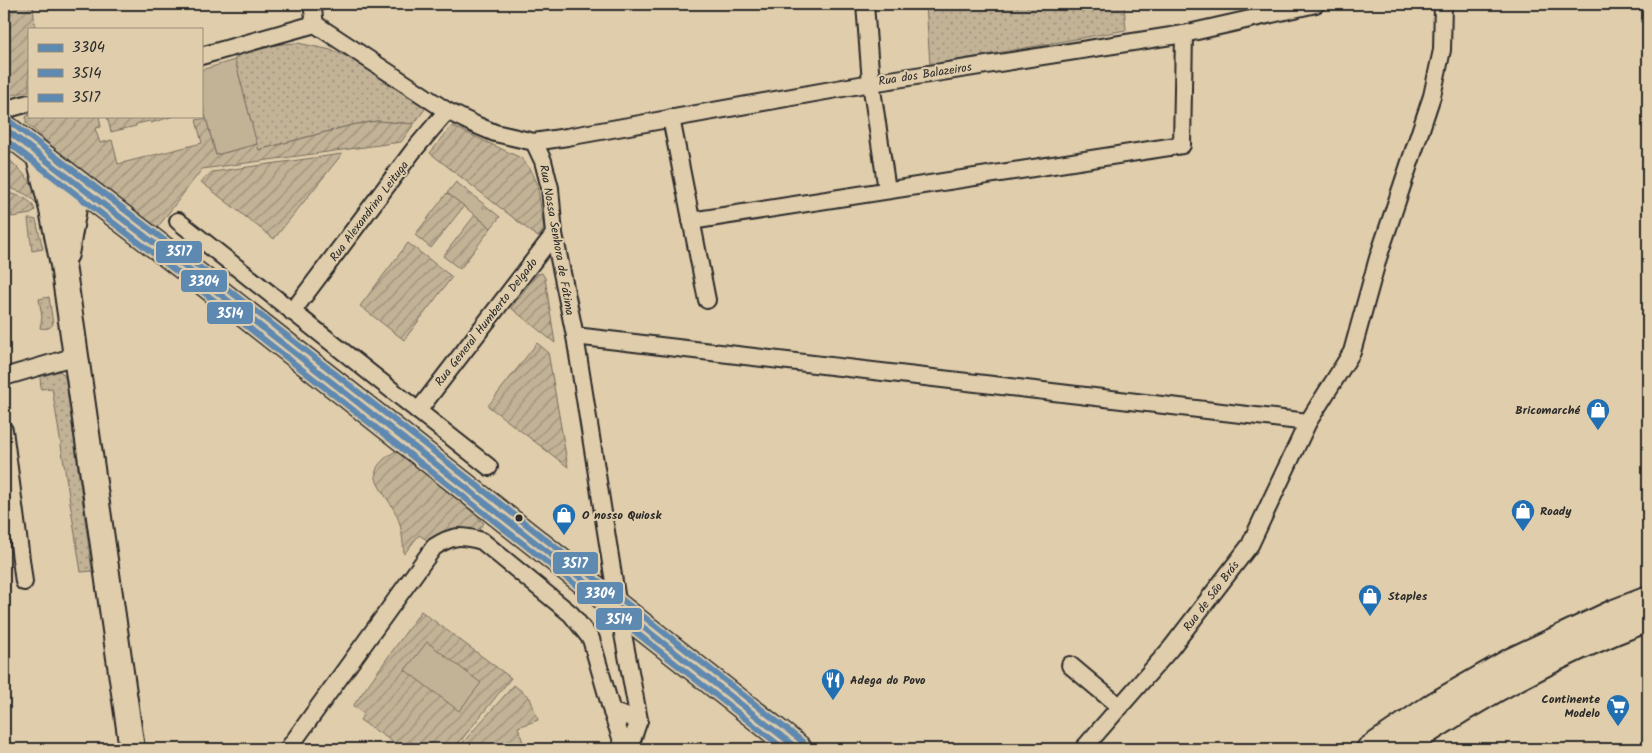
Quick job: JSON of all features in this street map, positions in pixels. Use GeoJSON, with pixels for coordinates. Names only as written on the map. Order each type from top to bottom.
{"type":"FeatureCollection","features":[{"type":"Feature","properties":{"kind":"main road"},"geometry":{"type":"LineString","coordinates":[[4,128],[798,749]]}},
{"type":"Feature","properties":{"kind":"street"},"geometry":{"type":"LineString","coordinates":[[312,4],[315,24],[447,111],[495,133],[534,142]]}},
{"type":"Feature","properties":{"kind":"street"},"geometry":{"type":"LineString","coordinates":[[865,4],[871,82],[888,190]]}},
{"type":"Feature","properties":{"kind":"street","name":"Rua dos Balazeiros"},"geometry":{"type":"LineString","coordinates":[[534,142],[871,82],[1184,34],[1316,4]]}},
{"type":"Feature","properties":{"kind":"street","name":"Rua de São Brás"},"geometry":{"type":"LineString","coordinates":[[1083,749],[1171,648],[1250,544],[1308,422],[1352,352],[1378,258],[1432,96],[1442,50],[1444,4]]}},
{"type":"Feature","properties":{"kind":"street"},"geometry":{"type":"LineString","coordinates":[[202,56],[315,24]]}},
{"type":"Feature","properties":{"kind":"street"},"geometry":{"type":"LineString","coordinates":[[691,221],[1182,145],[1184,34]]}},
{"type":"Feature","properties":{"kind":"street"},"geometry":{"type":"LineString","coordinates":[[4,110],[28,103]]}},
{"type":"Feature","properties":{"kind":"street","name":"Rua Alexandrino Leituga"},"geometry":{"type":"LineString","coordinates":[[292,312],[413,151],[447,111]]}},
{"type":"Feature","properties":{"kind":"street"},"geometry":{"type":"LineString","coordinates":[[671,118],[707,300]]}},
{"type":"Feature","properties":{"kind":"street","name":"Rua Nossa Senhora de Fátima"},"geometry":{"type":"LineString","coordinates":[[534,142],[543,161],[550,188],[554,234],[575,336],[618,607],[639,720]]}},
{"type":"Feature","properties":{"kind":"street"},"geometry":{"type":"LineString","coordinates":[[38,154],[64,266],[132,749]]}},
{"type":"Feature","properties":{"kind":"street"},"geometry":{"type":"LineString","coordinates":[[51,205],[60,191],[76,184],[64,266]]}},
{"type":"Feature","properties":{"kind":"street"},"geometry":{"type":"LineString","coordinates":[[72,221],[86,213],[98,211],[116,214]]}},
{"type":"Feature","properties":{"kind":"street"},"geometry":{"type":"LineString","coordinates":[[178,221],[489,467]]}},
{"type":"Feature","properties":{"kind":"street","name":"Rua General Humberto Delgado"},"geometry":{"type":"LineString","coordinates":[[418,411],[554,234]]}},
{"type":"Feature","properties":{"kind":"street"},"geometry":{"type":"LineString","coordinates":[[575,336],[1308,422]]}},
{"type":"Feature","properties":{"kind":"street"},"geometry":{"type":"LineString","coordinates":[[4,377],[76,356]]}},
{"type":"Feature","properties":{"kind":"street"},"geometry":{"type":"LineString","coordinates":[[331,382],[352,358]]}},
{"type":"Feature","properties":{"kind":"street"},"geometry":{"type":"LineString","coordinates":[[4,430],[24,582]]}},
{"type":"Feature","properties":{"kind":"street"},"geometry":{"type":"LineString","coordinates":[[288,749],[434,547],[448,538],[465,536],[482,541],[571,614],[591,639],[625,749]]}},
{"type":"Feature","properties":{"kind":"street"},"geometry":{"type":"LineString","coordinates":[[1369,749],[1434,705],[1512,660],[1614,612],[1648,600]]}},
{"type":"Feature","properties":{"kind":"street"},"geometry":{"type":"LineString","coordinates":[[1401,749],[1442,721],[1507,684],[1555,660],[1648,619]]}},
{"type":"Feature","properties":{"kind":"street"},"geometry":{"type":"LineString","coordinates":[[1070,665],[1120,707]]}},
{"type":"Feature","properties":{"kind":"street"},"geometry":{"type":"LineString","coordinates":[[612,712],[639,720],[630,749]]}},
{"type":"Feature","properties":{"kind":"green space"},"geometry":{"type":"Polygon","coordinates":[[[4,4],[33,4],[35,28],[28,28],[28,91],[4,97],[4,4]]]}},
{"type":"Feature","properties":{"kind":"green space"},"geometry":{"type":"Polygon","coordinates":[[[926,4],[1124,4],[1126,30],[930,65],[926,4]]]}},
{"type":"Feature","properties":{"kind":"green space"},"geometry":{"type":"Polygon","coordinates":[[[298,43],[331,50],[358,61],[427,106],[414,124],[377,121],[352,125],[258,150],[235,54],[268,45],[298,43]]]}},
{"type":"Feature","properties":{"kind":"green space"},"geometry":{"type":"Polygon","coordinates":[[[235,60],[257,144],[216,155],[202,103],[202,70],[235,60]]]}},
{"type":"Feature","properties":{"kind":"green space"},"geometry":{"type":"Polygon","coordinates":[[[28,115],[28,118],[99,118],[101,127],[95,128],[100,143],[112,140],[118,164],[202,143],[196,120],[206,118],[216,155],[257,144],[259,150],[352,125],[377,121],[414,124],[401,142],[202,169],[154,232],[104,192],[26,123],[28,115]]]}},
{"type":"Feature","properties":{"kind":"green space"},"geometry":{"type":"Polygon","coordinates":[[[108,118],[167,118],[151,123],[150,121],[136,124],[136,126],[111,132],[108,118]]]}},
{"type":"Feature","properties":{"kind":"green space"},"geometry":{"type":"Polygon","coordinates":[[[452,126],[521,158],[531,170],[537,183],[544,229],[538,237],[430,153],[452,126]]]}},
{"type":"Feature","properties":{"kind":"green space"},"geometry":{"type":"Polygon","coordinates":[[[342,154],[274,239],[201,182],[212,172],[342,154]]]}},
{"type":"Feature","properties":{"kind":"green space"},"geometry":{"type":"Polygon","coordinates":[[[4,155],[22,172],[34,187],[41,202],[41,209],[25,194],[4,187],[4,155]]]}},
{"type":"Feature","properties":{"kind":"green space"},"geometry":{"type":"Polygon","coordinates":[[[456,182],[500,217],[491,228],[447,193],[456,182]]]}},
{"type":"Feature","properties":{"kind":"green space"},"geometry":{"type":"Polygon","coordinates":[[[4,192],[26,199],[35,210],[31,214],[12,217],[11,214],[4,216],[4,192]]]}},
{"type":"Feature","properties":{"kind":"green space"},"geometry":{"type":"Polygon","coordinates":[[[447,193],[464,206],[431,248],[415,235],[447,193]]]}},
{"type":"Feature","properties":{"kind":"green space"},"geometry":{"type":"Polygon","coordinates":[[[475,215],[491,228],[460,269],[443,256],[475,215]]]}},
{"type":"Feature","properties":{"kind":"green space"},"geometry":{"type":"Polygon","coordinates":[[[28,219],[36,220],[43,249],[32,251],[28,219]]]}},
{"type":"Feature","properties":{"kind":"green space"},"geometry":{"type":"Polygon","coordinates":[[[408,243],[452,277],[404,340],[360,306],[408,243]]]}},
{"type":"Feature","properties":{"kind":"green space"},"geometry":{"type":"Polygon","coordinates":[[[542,273],[545,278],[555,343],[511,308],[537,274],[542,273]]]}},
{"type":"Feature","properties":{"kind":"green space"},"geometry":{"type":"Polygon","coordinates":[[[49,297],[53,324],[47,328],[40,328],[42,317],[39,299],[49,297]]]}},
{"type":"Feature","properties":{"kind":"green space"},"geometry":{"type":"Polygon","coordinates":[[[537,343],[548,352],[568,467],[488,406],[537,343]]]}},
{"type":"Feature","properties":{"kind":"green space"},"geometry":{"type":"Polygon","coordinates":[[[60,371],[66,380],[92,571],[81,572],[52,388],[41,389],[40,377],[60,371]]]}},
{"type":"Feature","properties":{"kind":"green space"},"geometry":{"type":"Polygon","coordinates":[[[398,450],[450,492],[484,523],[479,529],[482,531],[480,534],[430,542],[419,535],[404,554],[399,520],[377,481],[376,474],[378,466],[385,458],[398,450]]]}},
{"type":"Feature","properties":{"kind":"green space"},"geometry":{"type":"Polygon","coordinates":[[[421,611],[511,678],[454,749],[447,747],[426,749],[411,742],[399,746],[360,720],[364,714],[353,706],[421,611]]]}},
{"type":"Feature","properties":{"kind":"green space"},"geometry":{"type":"Polygon","coordinates":[[[427,642],[481,683],[459,711],[405,670],[427,642]]]}},
{"type":"Feature","properties":{"kind":"green space"},"geometry":{"type":"Polygon","coordinates":[[[514,685],[530,698],[538,720],[518,727],[525,749],[457,749],[514,685]]]}},
{"type":"Feature","properties":{"kind":"transit line","name":"3517"},"geometry":{"type":"LineString","coordinates":[[9,121],[207,273],[803,742]]}},
{"type":"Feature","properties":{"kind":"transit line","name":"3304"},"geometry":{"type":"LineString","coordinates":[[4,128],[202,280],[798,749]]}},
{"type":"Feature","properties":{"kind":"transit line","name":"3514"},"geometry":{"type":"LineString","coordinates":[[4,139],[197,287],[784,749]]}},
{"type":"Feature","properties":{"kind":"place","name":"Bricomarché"},"geometry":{"type":"Point","coordinates":[1598,431]}},
{"type":"Feature","properties":{"kind":"place","name":"Roady"},"geometry":{"type":"Point","coordinates":[1523,532]}},
{"type":"Feature","properties":{"kind":"place","name":"O nosso Quiosk"},"geometry":{"type":"Point","coordinates":[564,536]}},
{"type":"Feature","properties":{"kind":"place","name":"Staples"},"geometry":{"type":"Point","coordinates":[1370,617]}},
{"type":"Feature","properties":{"kind":"place","name":"Adega do Povo"},"geometry":{"type":"Point","coordinates":[833,701]}},
{"type":"Feature","properties":{"kind":"place","name":"Continente Modelo"},"geometry":{"type":"Point","coordinates":[1618,727]}}]}
